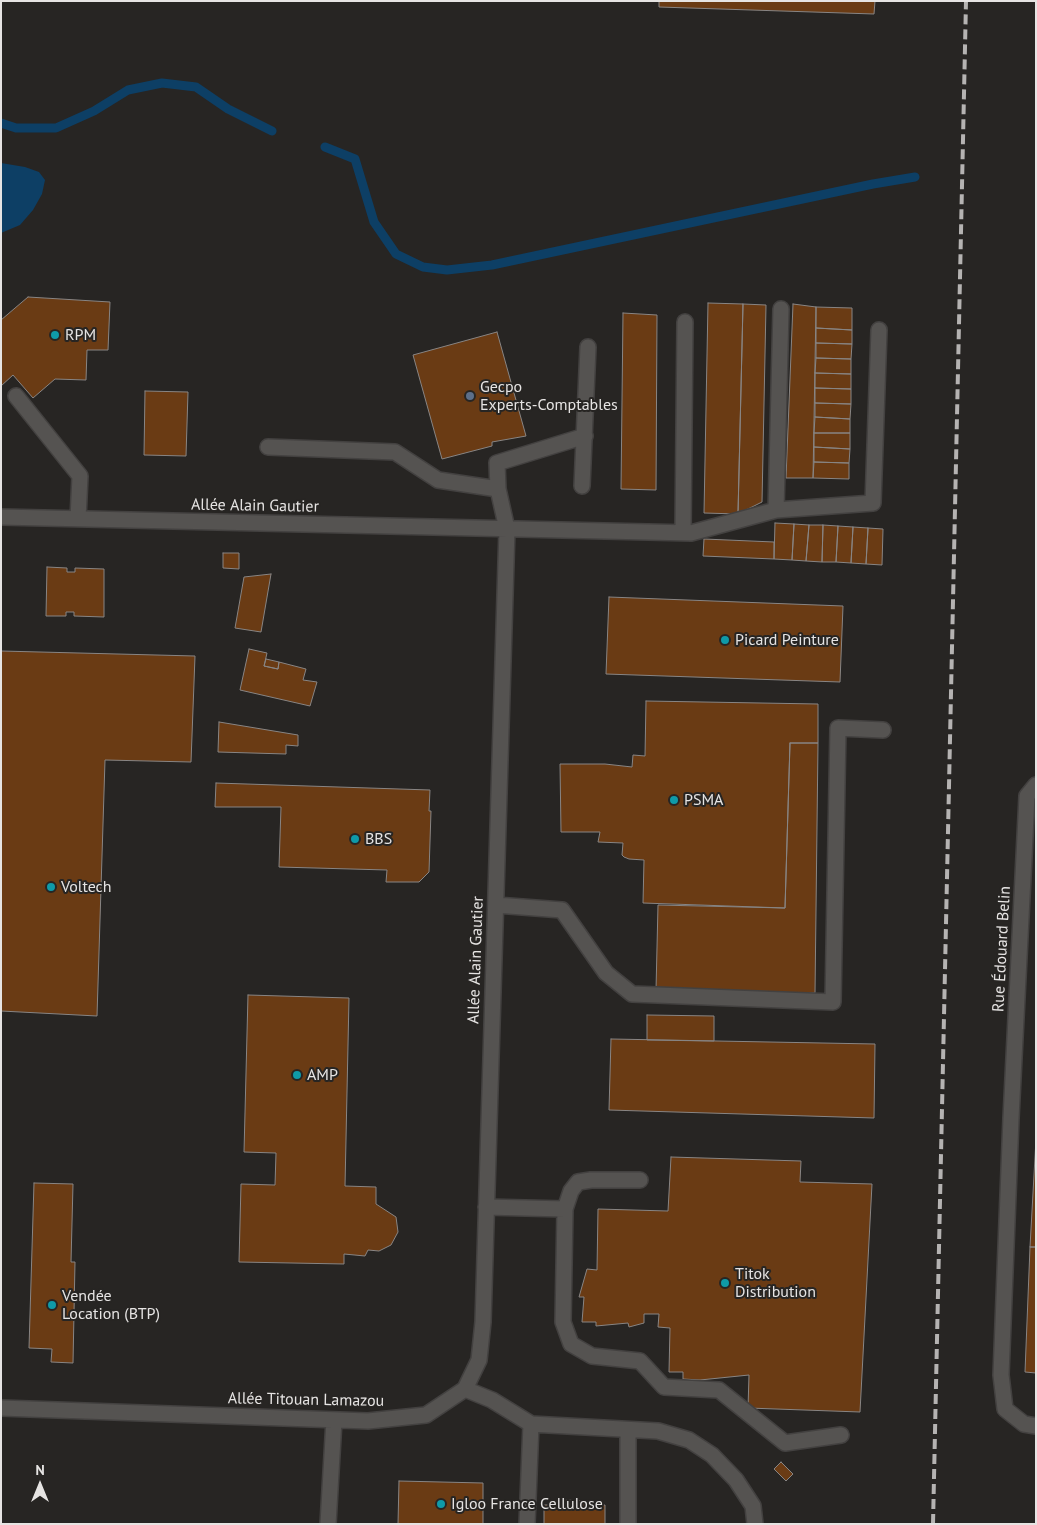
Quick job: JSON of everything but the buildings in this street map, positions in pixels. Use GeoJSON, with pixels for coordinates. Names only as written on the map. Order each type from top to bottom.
{"type":"FeatureCollection","features":[{"type":"Feature","properties":{"kind":"street"},"geometry":{"type":"LineString","coordinates":[[776,510],[781,309]]}},
{"type":"Feature","properties":{"kind":"street"},"geometry":{"type":"LineString","coordinates":[[685,322],[687,534]]}},
{"type":"Feature","properties":{"kind":"street","name":"Allée Alain Gautier"},"geometry":{"type":"LineString","coordinates":[[1,517],[687,534],[776,510],[874,503],[879,330]]}},
{"type":"Feature","properties":{"kind":"street"},"geometry":{"type":"LineString","coordinates":[[582,486],[588,347]]}},
{"type":"Feature","properties":{"kind":"street"},"geometry":{"type":"LineString","coordinates":[[16,396],[80,476],[78,519]]}},
{"type":"Feature","properties":{"kind":"street"},"geometry":{"type":"LineString","coordinates":[[507,529],[498,489],[497,463],[585,436]]}},
{"type":"Feature","properties":{"kind":"street"},"geometry":{"type":"LineString","coordinates":[[268,447],[394,452],[438,480],[498,489]]}},
{"type":"Feature","properties":{"kind":"street","name":"Allée Alain Gautier"},"geometry":{"type":"LineString","coordinates":[[465,1388],[479,1360],[483,1322],[507,529]]}},
{"type":"Feature","properties":{"kind":"street"},"geometry":{"type":"LineString","coordinates":[[496,905],[562,910],[606,973],[632,994],[833,1002],[838,728],[883,730]]}},
{"type":"Feature","properties":{"kind":"street","name":"Rue Édouard Belin"},"geometry":{"type":"LineString","coordinates":[[1036,785],[1027,796],[1011,1118],[1001,1375],[1005,1409],[1024,1424],[1036,1426]]}},
{"type":"Feature","properties":{"kind":"street"},"geometry":{"type":"LineString","coordinates":[[640,1180],[591,1180],[578,1182],[571,1191],[565,1209],[562,1322],[571,1344],[592,1356],[640,1361],[664,1387],[720,1390],[785,1443],[841,1435]]}},
{"type":"Feature","properties":{"kind":"street"},"geometry":{"type":"LineString","coordinates":[[486,1207],[565,1209]]}},
{"type":"Feature","properties":{"kind":"street"},"geometry":{"type":"LineString","coordinates":[[465,1388],[492,1400],[531,1424],[658,1431],[689,1440],[712,1456],[736,1480],[753,1506],[755,1524]]}},
{"type":"Feature","properties":{"kind":"street","name":"Allée Titouan Lamazou"},"geometry":{"type":"LineString","coordinates":[[1,1408],[368,1421],[426,1415],[465,1388]]}},
{"type":"Feature","properties":{"kind":"street"},"geometry":{"type":"LineString","coordinates":[[328,1524],[334,1420]]}},
{"type":"Feature","properties":{"kind":"street"},"geometry":{"type":"LineString","coordinates":[[527,1524],[531,1424]]}},
{"type":"Feature","properties":{"kind":"street"},"geometry":{"type":"LineString","coordinates":[[628,1430],[628,1524]]}},
{"type":"Feature","properties":{"kind":"water"},"geometry":{"type":"Polygon","coordinates":[[[1,163],[25,167],[39,172],[45,180],[42,194],[33,210],[20,225],[1,233],[1,163]]]}},
{"type":"Feature","properties":{"kind":"waterway"},"geometry":{"type":"LineString","coordinates":[[1,123],[16,128],[56,128],[94,111],[128,90],[162,83],[196,87],[228,109],[272,131]]}},
{"type":"Feature","properties":{"kind":"waterway"},"geometry":{"type":"LineString","coordinates":[[325,147],[355,159],[374,222],[396,254],[423,267],[447,270],[492,265],[873,184],[915,177]]}},
{"type":"Feature","properties":{"kind":"railway"},"geometry":{"type":"LineString","coordinates":[[933,1524],[966,1]]}},
{"type":"Feature","properties":{"kind":"place","name":"RPM"},"geometry":{"type":"Point","coordinates":[55,335]}},
{"type":"Feature","properties":{"kind":"place","name":"Gecpo Experts-Comptables"},"geometry":{"type":"Point","coordinates":[470,396]}},
{"type":"Feature","properties":{"kind":"place","name":"Picard Peinture"},"geometry":{"type":"Point","coordinates":[725,640]}},
{"type":"Feature","properties":{"kind":"place","name":"PSMA"},"geometry":{"type":"Point","coordinates":[674,800]}},
{"type":"Feature","properties":{"kind":"place","name":"BBS"},"geometry":{"type":"Point","coordinates":[355,839]}},
{"type":"Feature","properties":{"kind":"place","name":"Voltech"},"geometry":{"type":"Point","coordinates":[51,887]}},
{"type":"Feature","properties":{"kind":"place","name":"AMP"},"geometry":{"type":"Point","coordinates":[297,1075]}},
{"type":"Feature","properties":{"kind":"place","name":"Titok Distribution"},"geometry":{"type":"Point","coordinates":[725,1283]}},
{"type":"Feature","properties":{"kind":"place","name":"Vendée Location (BTP)"},"geometry":{"type":"Point","coordinates":[52,1305]}},
{"type":"Feature","properties":{"kind":"place","name":"Igloo France Cellulose"},"geometry":{"type":"Point","coordinates":[441,1504]}}]}
